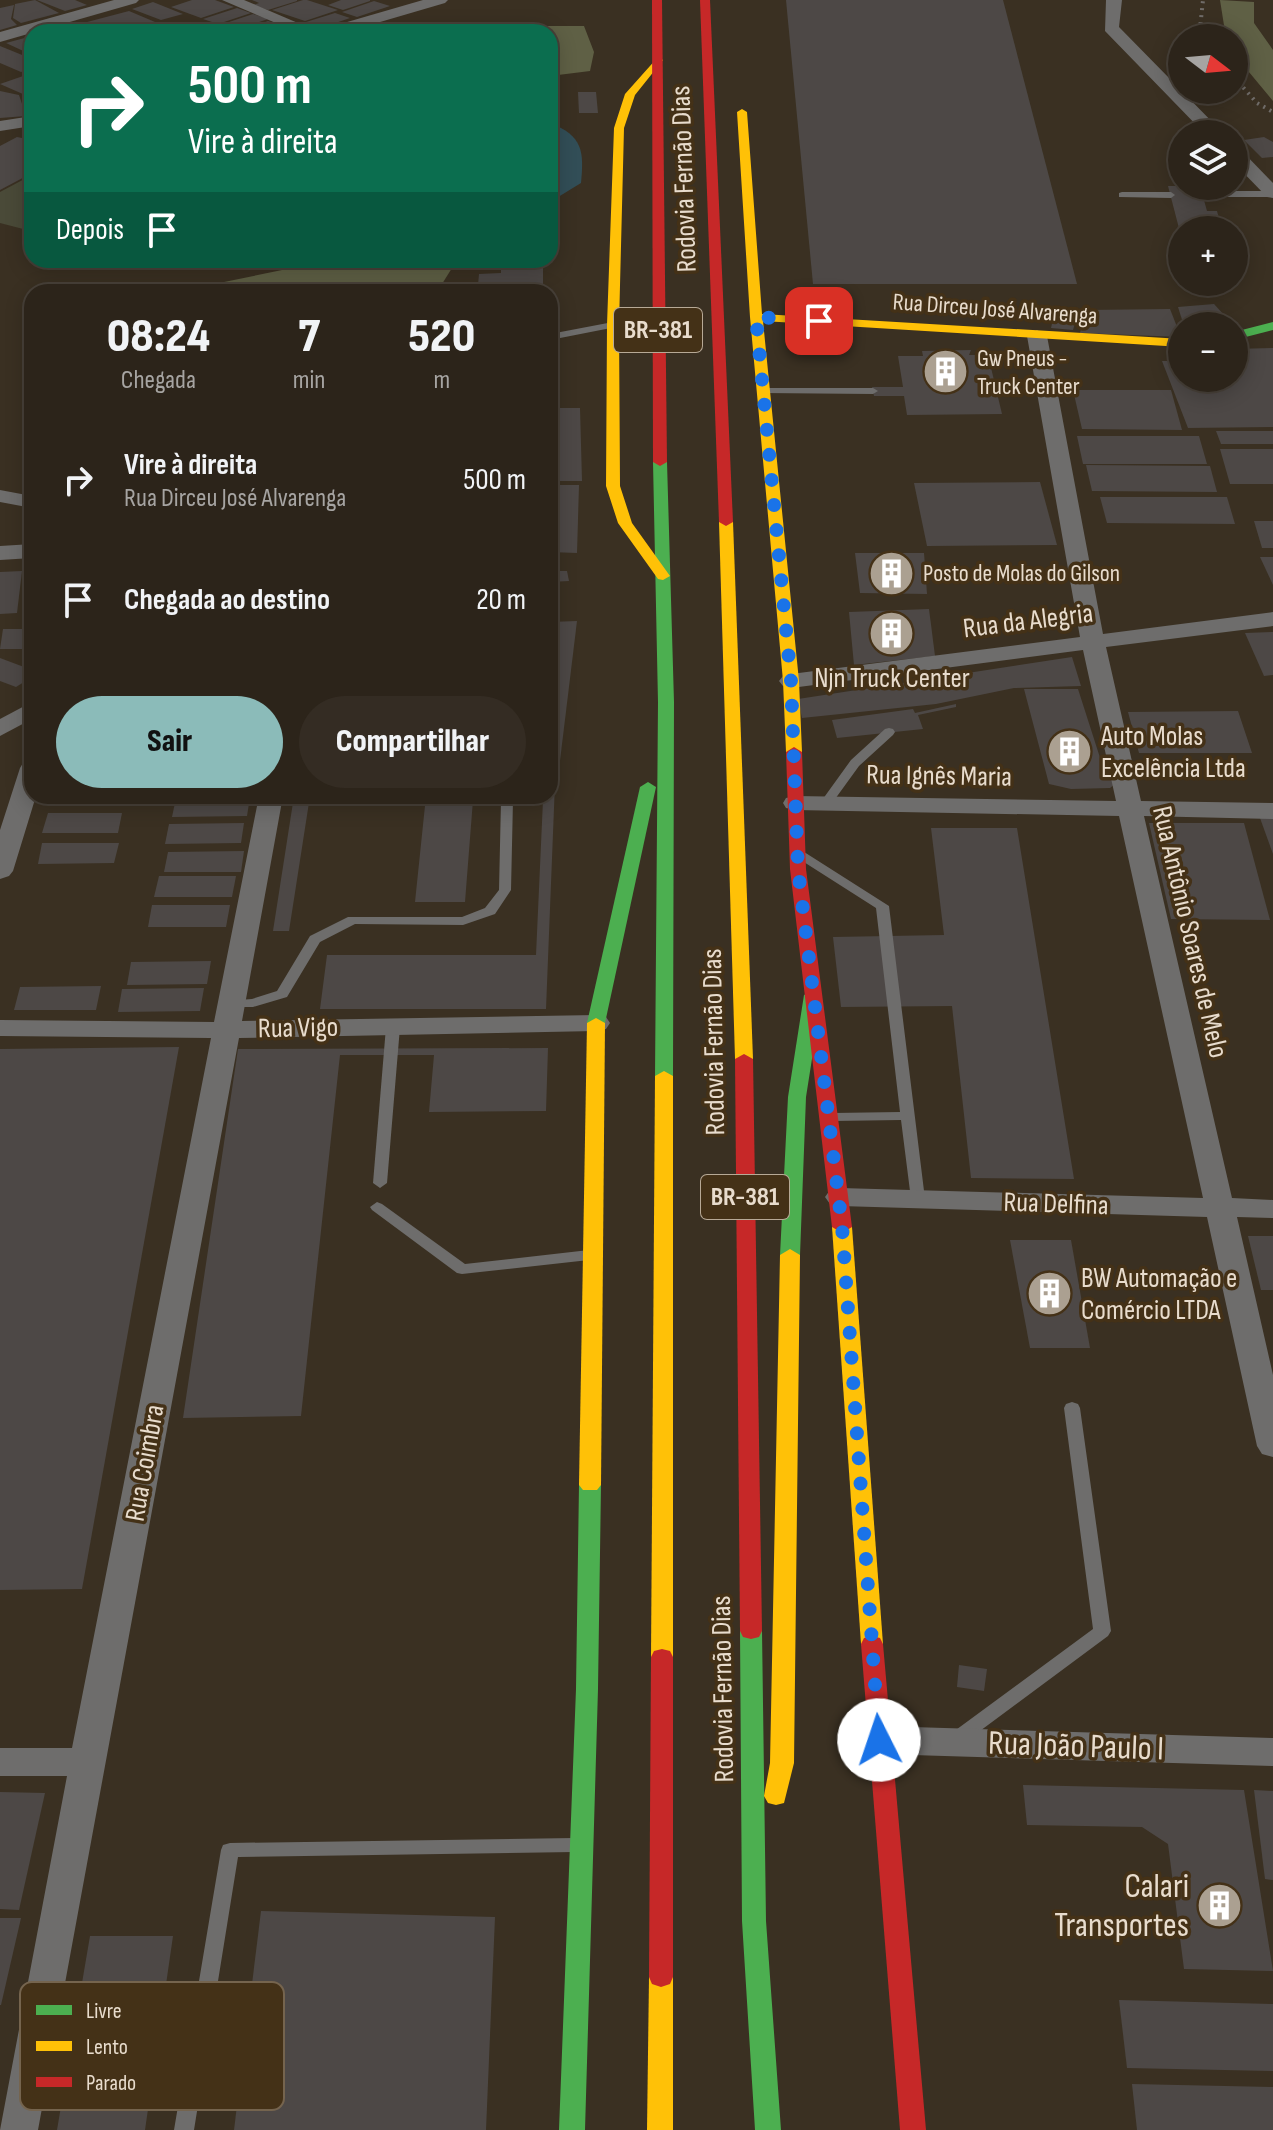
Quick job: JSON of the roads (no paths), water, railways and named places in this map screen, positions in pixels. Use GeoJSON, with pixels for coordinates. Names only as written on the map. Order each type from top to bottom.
{"type":"FeatureCollection","features":[{"type":"Feature","properties":{"kind":"main road"},"geometry":{"type":"LineString","coordinates":[[642,0],[657,37]]}},
{"type":"Feature","properties":{"kind":"main road","name":"Rodovia Fernão Dias"},"geometry":{"type":"LineString","coordinates":[[657,0],[658,395],[666,702],[660,2130]]}},
{"type":"Feature","properties":{"kind":"main road","name":"Rodovia Fernão Dias"},"geometry":{"type":"LineString","coordinates":[[705,0],[734,724],[745,1096],[754,1921],[768,2130]]}},
{"type":"Feature","properties":{"kind":"main road"},"geometry":{"type":"LineString","coordinates":[[718,0],[706,43],[725,71]]}},
{"type":"Feature","properties":{"kind":"main road"},"geometry":{"type":"LineString","coordinates":[[658,60],[630,94],[619,128],[613,325],[613,486],[625,523],[663,576]]}},
{"type":"Feature","properties":{"kind":"main road"},"geometry":{"type":"LineString","coordinates":[[734,92],[742,112],[756,317],[791,681],[797,851],[840,1197],[879,1740],[913,2130]]}},
{"type":"Feature","properties":{"kind":"main road","name":"Rua Dirceu José Alvarenga"},"geometry":{"type":"LineString","coordinates":[[756,317],[1168,342]]}},
{"type":"Feature","properties":{"kind":"main road"},"geometry":{"type":"LineString","coordinates":[[1248,332],[1273,326]]}},
{"type":"Feature","properties":{"kind":"main road","name":"BR-381"},"geometry":{"type":"LineString","coordinates":[[572,2130],[582,1844],[596,1023],[666,702]]}},
{"type":"Feature","properties":{"kind":"main road"},"geometry":{"type":"LineString","coordinates":[[754,1921],[782,1763],[789,1270],[797,1097],[813,995]]}},
{"type":"Feature","properties":{"kind":"street"},"geometry":{"type":"LineString","coordinates":[[46,24],[131,0]]}},
{"type":"Feature","properties":{"kind":"street"},"geometry":{"type":"LineString","coordinates":[[230,0],[291,24]]}},
{"type":"Feature","properties":{"kind":"street"},"geometry":{"type":"LineString","coordinates":[[383,0],[409,9]]}},
{"type":"Feature","properties":{"kind":"street"},"geometry":{"type":"LineString","coordinates":[[357,24],[440,0]]}},
{"type":"Feature","properties":{"kind":"street"},"geometry":{"type":"LineString","coordinates":[[1114,0],[1111,28],[1201,120]]}},
{"type":"Feature","properties":{"kind":"street"},"geometry":{"type":"LineString","coordinates":[[0,37],[24,30]]}},
{"type":"Feature","properties":{"kind":"street"},"geometry":{"type":"LineString","coordinates":[[0,126],[24,123]]}},
{"type":"Feature","properties":{"kind":"street"},"geometry":{"type":"LineString","coordinates":[[1248,168],[1273,194]]}},
{"type":"Feature","properties":{"kind":"street","name":"Rua Antônio Soares de Melo"},"geometry":{"type":"LineString","coordinates":[[1037,336],[1093,643],[1273,1446]]}},
{"type":"Feature","properties":{"kind":"street"},"geometry":{"type":"LineString","coordinates":[[0,496],[24,500]]}},
{"type":"Feature","properties":{"kind":"street"},"geometry":{"type":"LineString","coordinates":[[0,553],[24,552]]}},
{"type":"Feature","properties":{"kind":"street","name":"Rua da Alegria"},"geometry":{"type":"LineString","coordinates":[[791,681],[1273,619]]}},
{"type":"Feature","properties":{"kind":"street"},"geometry":{"type":"LineString","coordinates":[[0,729],[24,714]]}},
{"type":"Feature","properties":{"kind":"street"},"geometry":{"type":"LineString","coordinates":[[0,871],[24,794]]}},
{"type":"Feature","properties":{"kind":"street","name":"Rua Ignês Maria"},"geometry":{"type":"LineString","coordinates":[[795,803],[1273,811]]}},
{"type":"Feature","properties":{"kind":"street","name":"Rua Coimbra"},"geometry":{"type":"LineString","coordinates":[[47,1982],[269,804]]}},
{"type":"Feature","properties":{"kind":"street","name":"Rua Vigo"},"geometry":{"type":"LineString","coordinates":[[0,1028],[228,1017],[393,1027],[596,1023]]}},
{"type":"Feature","properties":{"kind":"street","name":"Rua Delfina"},"geometry":{"type":"LineString","coordinates":[[840,1197],[1273,1209]]}},
{"type":"Feature","properties":{"kind":"street","name":"Rua João Paulo I"},"geometry":{"type":"LineString","coordinates":[[879,1740],[1273,1752]]}},
{"type":"Feature","properties":{"kind":"street"},"geometry":{"type":"LineString","coordinates":[[0,1762],[90,1762]]}},
{"type":"Feature","properties":{"kind":"street","name":"Rua Coimbra"},"geometry":{"type":"LineString","coordinates":[[18,2130],[22,2110]]}},
{"type":"Feature","properties":{"kind":"lane"},"geometry":{"type":"LineString","coordinates":[[1248,194],[1273,194]]}},
{"type":"Feature","properties":{"kind":"lane"},"geometry":{"type":"LineString","coordinates":[[1122,195],[1168,195]]}},
{"type":"Feature","properties":{"kind":"lane"},"geometry":{"type":"LineString","coordinates":[[558,335],[613,325]]}},
{"type":"Feature","properties":{"kind":"lane"},"geometry":{"type":"LineString","coordinates":[[763,391],[873,391]]}},
{"type":"Feature","properties":{"kind":"lane"},"geometry":{"type":"LineString","coordinates":[[826,803],[855,763],[889,732]]}},
{"type":"Feature","properties":{"kind":"lane"},"geometry":{"type":"LineString","coordinates":[[228,1017],[253,1003],[282,994],[315,939],[353,920],[463,921],[490,911],[505,890],[507,804]]}},
{"type":"Feature","properties":{"kind":"lane"},"geometry":{"type":"LineString","coordinates":[[797,851],[882,906],[918,1199]]}},
{"type":"Feature","properties":{"kind":"lane"},"geometry":{"type":"LineString","coordinates":[[380,1183],[393,1027]]}},
{"type":"Feature","properties":{"kind":"lane"},"geometry":{"type":"LineString","coordinates":[[828,1117],[908,1116]]}},
{"type":"Feature","properties":{"kind":"lane"},"geometry":{"type":"LineString","coordinates":[[377,1207],[462,1269],[593,1255]]}},
{"type":"Feature","properties":{"kind":"lane"},"geometry":{"type":"LineString","coordinates":[[951,1743],[1102,1631],[1072,1408]]}},
{"type":"Feature","properties":{"kind":"lane"},"geometry":{"type":"LineString","coordinates":[[208,1982],[230,1850],[582,1844]]}},
{"type":"Feature","properties":{"kind":"lane"},"geometry":{"type":"LineString","coordinates":[[184,2130],[187,2110]]}},
{"type":"Feature","properties":{"kind":"water"},"geometry":{"type":"Polygon","coordinates":[[[558,127],[569,133],[579,146],[581,183],[558,197],[558,127]]]}},
{"type":"Feature","properties":{"kind":"railway"},"geometry":{"type":"LineString","coordinates":[[1200,24],[1203,0]]}},
{"type":"Feature","properties":{"kind":"railway"},"geometry":{"type":"LineString","coordinates":[[1248,93],[1257,103],[1273,112]]}},
{"type":"Feature","properties":{"kind":"place","name":"Gw Pneus - Truck Center"},"geometry":{"type":"Point","coordinates":[946,372]}},
{"type":"Feature","properties":{"kind":"place","name":"Posto de Molas do Gilson"},"geometry":{"type":"Point","coordinates":[892,573]}},
{"type":"Feature","properties":{"kind":"place","name":"Njn Truck Center"},"geometry":{"type":"Point","coordinates":[892,634]}},
{"type":"Feature","properties":{"kind":"place","name":"Auto Molas Excelência Ltda"},"geometry":{"type":"Point","coordinates":[1070,752]}},
{"type":"Feature","properties":{"kind":"place","name":"BW Automação e Comércio LTDA"},"geometry":{"type":"Point","coordinates":[1050,1294]}},
{"type":"Feature","properties":{"kind":"place","name":"Calari Transportes"},"geometry":{"type":"Point","coordinates":[1220,1906]}}]}
